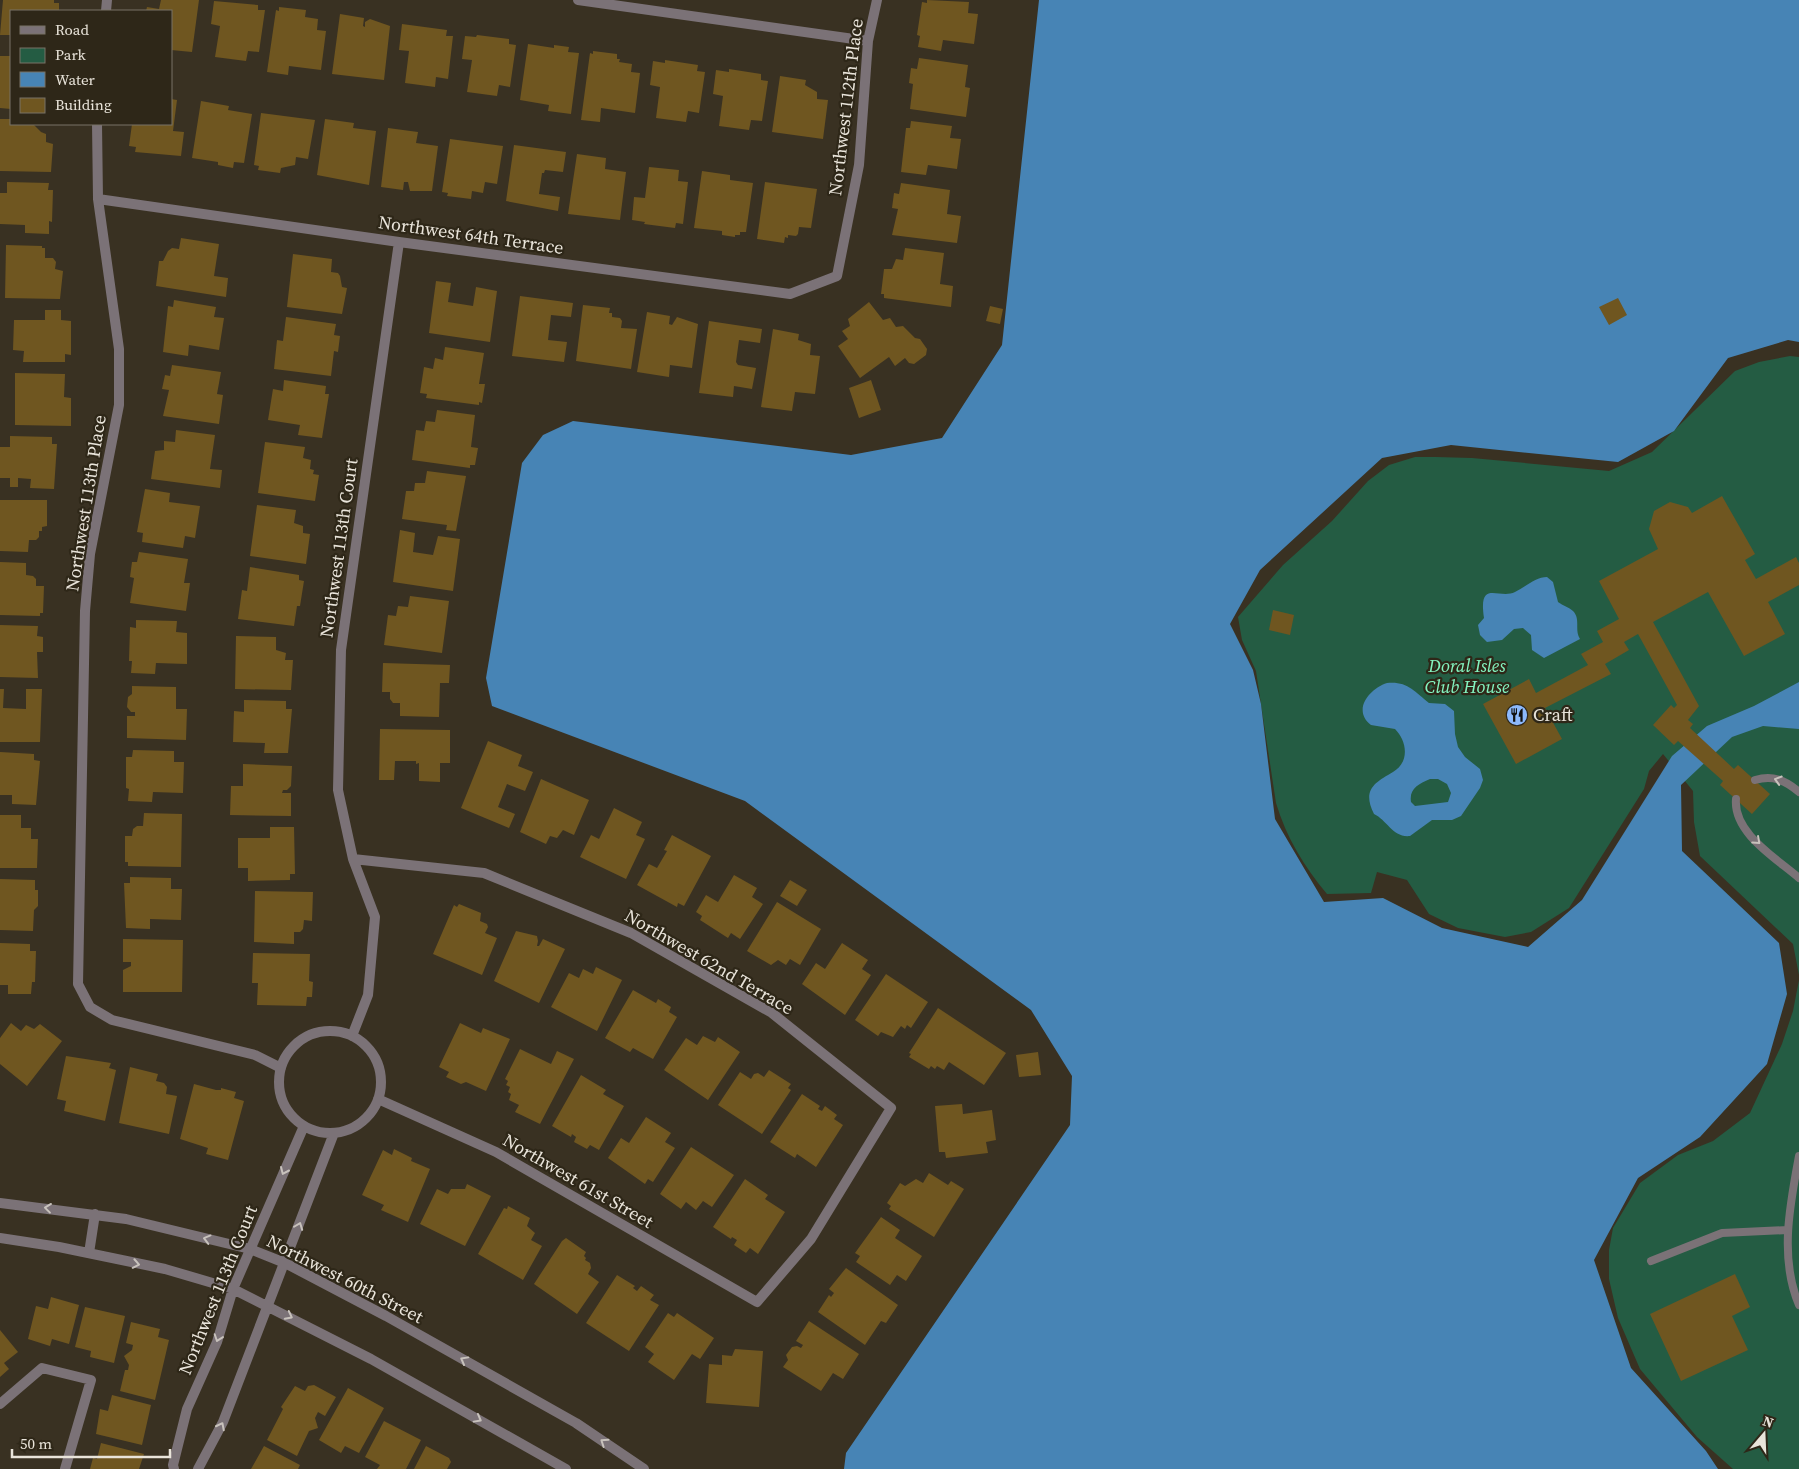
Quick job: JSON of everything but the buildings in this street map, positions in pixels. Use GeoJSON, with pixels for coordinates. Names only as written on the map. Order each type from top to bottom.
{"type":"FeatureCollection","features":[{"type":"Feature","properties":{"kind":"street"},"geometry":{"type":"LineString","coordinates":[[578,0],[868,41]]}},
{"type":"Feature","properties":{"kind":"street","name":"Northwest 112th Place"},"geometry":{"type":"LineString","coordinates":[[837,276],[859,165],[868,41],[877,0]]}},
{"type":"Feature","properties":{"kind":"street","name":"Northwest 113th Place"},"geometry":{"type":"LineString","coordinates":[[97,125],[98,198],[119,349],[119,396],[90,554],[85,611],[78,984],[90,1006],[112,1020],[255,1055],[281,1068]]}},
{"type":"Feature","properties":{"kind":"street","name":"Northwest 64th Terrace"},"geometry":{"type":"LineString","coordinates":[[98,198],[399,242],[790,294],[837,276]]}},
{"type":"Feature","properties":{"kind":"street","name":"Northwest 113th Court"},"geometry":{"type":"LineString","coordinates":[[352,1036],[368,995],[375,917],[353,859],[338,790],[341,650],[399,242]]}},
{"type":"Feature","properties":{"kind":"street","name":"Northwest 62nd Terrace"},"geometry":{"type":"LineString","coordinates":[[353,859],[484,872],[631,933],[772,1013],[891,1108],[811,1238],[757,1302]]}},
{"type":"Feature","properties":{"kind":"street"},"geometry":{"type":"LineString","coordinates":[[335,1032],[352,1036],[374,1056],[380,1070],[381,1085],[378,1099],[372,1112],[361,1123],[348,1130],[334,1133],[318,1132],[304,1126],[291,1115],[282,1101],[279,1084],[281,1068],[289,1052],[301,1040],[318,1033],[335,1032]]}},
{"type":"Feature","properties":{"kind":"street","name":"Northwest 61st Street"},"geometry":{"type":"LineString","coordinates":[[378,1099],[496,1152],[757,1302]]}},
{"type":"Feature","properties":{"kind":"street","name":"Northwest 113th Court"},"geometry":{"type":"LineString","coordinates":[[174,1469],[173,1465],[187,1409],[217,1342],[233,1289],[304,1126]]}},
{"type":"Feature","properties":{"kind":"street"},"geometry":{"type":"LineString","coordinates":[[198,1469],[223,1422],[334,1133]]}},
{"type":"Feature","properties":{"kind":"street","name":"Northwest 60th Street"},"geometry":{"type":"LineString","coordinates":[[0,1203],[126,1218],[250,1249],[284,1263],[386,1316],[576,1423],[644,1469]]}},
{"type":"Feature","properties":{"kind":"street"},"geometry":{"type":"LineString","coordinates":[[89,1253],[96,1214]]}},
{"type":"Feature","properties":{"kind":"street"},"geometry":{"type":"LineString","coordinates":[[0,1238],[89,1253],[164,1269],[233,1289],[371,1358],[566,1469]]}},
{"type":"Feature","properties":{"kind":"street"},"geometry":{"type":"LineString","coordinates":[[0,1404],[42,1368],[91,1380],[65,1469]]}},
{"type":"Feature","properties":{"kind":"lane"},"geometry":{"type":"LineString","coordinates":[[1755,780],[1766,777],[1780,778],[1799,792]]}},
{"type":"Feature","properties":{"kind":"lane"},"geometry":{"type":"LineString","coordinates":[[1736,799],[1735,809],[1744,829],[1799,878]]}},
{"type":"Feature","properties":{"kind":"lane"},"geometry":{"type":"LineString","coordinates":[[1799,1156],[1788,1230],[1790,1268],[1799,1305]]}},
{"type":"Feature","properties":{"kind":"lane"},"geometry":{"type":"LineString","coordinates":[[1651,1261],[1722,1233],[1788,1230]]}},
{"type":"Feature","properties":{"kind":"green space","name":"Doral Isles Club House"},"geometry":{"type":"Polygon","coordinates":[[[1790,356],[1799,357],[1799,975],[1793,944],[1700,856],[1694,822],[1693,791],[1663,754],[1649,771],[1644,789],[1569,908],[1531,932],[1505,937],[1458,928],[1429,914],[1407,880],[1377,872],[1371,893],[1327,894],[1311,874],[1297,851],[1280,816],[1276,803],[1256,671],[1242,640],[1238,617],[1283,565],[1332,521],[1368,481],[1389,465],[1415,457],[1436,457],[1472,458],[1609,471],[1652,452],[1735,371],[1759,362],[1790,356]]]}},
{"type":"Feature","properties":{"kind":"green space"},"geometry":{"type":"Polygon","coordinates":[[[1799,980],[1799,1469],[1733,1469],[1697,1437],[1640,1369],[1618,1318],[1609,1279],[1609,1250],[1613,1228],[1640,1183],[1678,1155],[1713,1141],[1750,1113],[1782,1044],[1793,1011],[1799,980]]]}},
{"type":"Feature","properties":{"kind":"water"},"geometry":{"type":"Polygon","coordinates":[[[1039,0],[1799,0],[1799,342],[1788,340],[1728,358],[1674,431],[1618,462],[1451,445],[1382,458],[1260,570],[1230,624],[1253,670],[1261,704],[1275,819],[1324,902],[1383,898],[1442,928],[1528,947],[1582,900],[1672,756],[1707,726],[1754,706],[1799,682],[1799,729],[1763,726],[1732,737],[1681,785],[1682,851],[1779,943],[1787,994],[1767,1064],[1700,1137],[1638,1178],[1594,1260],[1631,1368],[1706,1451],[1718,1469],[844,1469],[846,1453],[1070,1125],[1072,1076],[1031,1010],[745,801],[492,706],[486,678],[522,463],[543,435],[573,421],[851,455],[942,438],[1002,345],[1039,0]]]}},
{"type":"Feature","properties":{"kind":"water"},"geometry":{"type":"Polygon","coordinates":[[[1547,577],[1553,582],[1558,602],[1571,610],[1577,617],[1578,636],[1580,639],[1544,658],[1532,650],[1531,635],[1523,628],[1514,629],[1502,640],[1487,642],[1480,635],[1478,625],[1484,618],[1484,598],[1487,594],[1509,594],[1535,580],[1547,577]]]}},
{"type":"Feature","properties":{"kind":"water"},"geometry":{"type":"Polygon","coordinates":[[[1387,683],[1405,685],[1429,703],[1445,704],[1454,711],[1455,734],[1458,747],[1465,757],[1480,769],[1483,780],[1480,788],[1461,816],[1452,820],[1432,820],[1410,836],[1404,836],[1395,832],[1374,814],[1369,799],[1372,788],[1398,768],[1402,763],[1405,751],[1402,739],[1395,729],[1371,725],[1365,719],[1363,707],[1365,701],[1380,686],[1387,683]],[[1430,779],[1413,790],[1411,802],[1415,806],[1448,802],[1451,793],[1447,784],[1438,779],[1430,779]]]}},
{"type":"Feature","properties":{"kind":"place","name":"Craft"},"geometry":{"type":"Point","coordinates":[1517,715]}}]}
